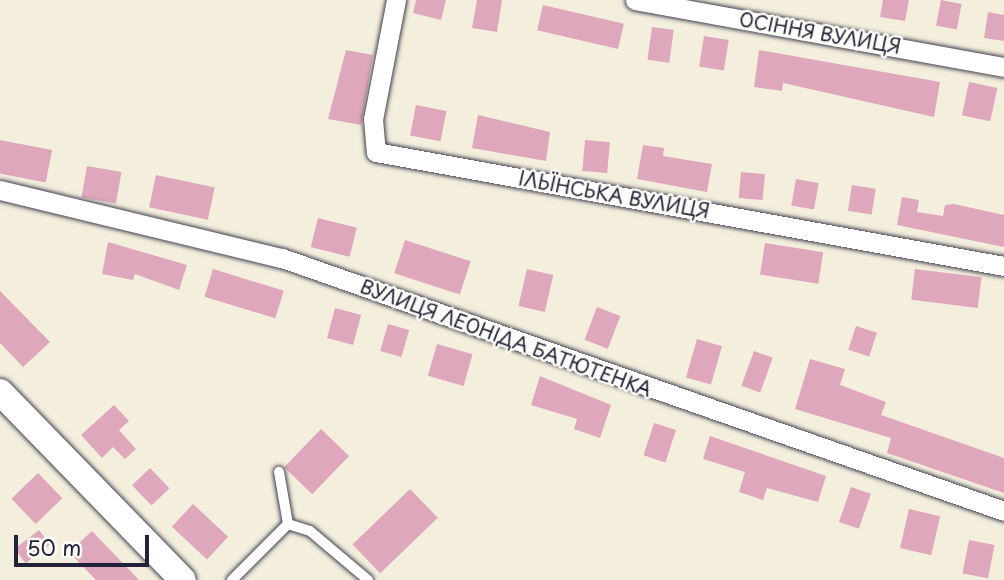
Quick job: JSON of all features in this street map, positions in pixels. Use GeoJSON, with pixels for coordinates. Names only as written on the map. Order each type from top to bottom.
{"type":"FeatureCollection","features":[{"type":"Feature","properties":{"kind":"main road"},"geometry":{"type":"LineString","coordinates":[[0,392],[181,579]]}},
{"type":"Feature","properties":{"kind":"street","name":"ІЛЬЇНСЬКА ВУЛИЦЯ"},"geometry":{"type":"LineString","coordinates":[[396,0],[373,120],[376,152],[1004,267]]}},
{"type":"Feature","properties":{"kind":"street","name":"ОСІННЯ ВУЛИЦЯ"},"geometry":{"type":"LineString","coordinates":[[635,0],[1004,67]]}},
{"type":"Feature","properties":{"kind":"street","name":"ВУЛИЦЯ ЛЕОНІДА БАТЮТЕНКА"},"geometry":{"type":"LineString","coordinates":[[0,190],[282,258],[1004,511]]}},
{"type":"Feature","properties":{"kind":"lane"},"geometry":{"type":"LineString","coordinates":[[278,472],[288,524]]}},
{"type":"Feature","properties":{"kind":"lane"},"geometry":{"type":"LineString","coordinates":[[232,580],[288,524]]}},
{"type":"Feature","properties":{"kind":"lane"},"geometry":{"type":"LineString","coordinates":[[288,524],[310,531],[368,580]]}},
{"type":"Feature","properties":{"kind":"building"},"geometry":{"type":"Polygon","coordinates":[[[416,0],[446,0],[441,20],[413,13],[416,0]]]}},
{"type":"Feature","properties":{"kind":"building"},"geometry":{"type":"Polygon","coordinates":[[[477,0],[502,0],[497,32],[472,28],[477,0]]]}},
{"type":"Feature","properties":{"kind":"building"},"geometry":{"type":"Polygon","coordinates":[[[883,0],[909,0],[905,21],[880,17],[883,0]]]}},
{"type":"Feature","properties":{"kind":"building"},"geometry":{"type":"Polygon","coordinates":[[[941,0],[962,4],[957,30],[936,26],[941,0]]]}},
{"type":"Feature","properties":{"kind":"building"},"geometry":{"type":"Polygon","coordinates":[[[543,5],[624,24],[618,49],[537,30],[543,5]]]}},
{"type":"Feature","properties":{"kind":"building"},"geometry":{"type":"Polygon","coordinates":[[[988,12],[1004,15],[1004,41],[984,38],[988,12]]]}},
{"type":"Feature","properties":{"kind":"building"},"geometry":{"type":"Polygon","coordinates":[[[652,27],[674,30],[669,63],[647,60],[652,27]]]}},
{"type":"Feature","properties":{"kind":"building"},"geometry":{"type":"Polygon","coordinates":[[[704,36],[729,40],[724,71],[699,67],[704,36]]]}},
{"type":"Feature","properties":{"kind":"building"},"geometry":{"type":"Polygon","coordinates":[[[346,50],[373,55],[361,125],[328,119],[346,50]]]}},
{"type":"Feature","properties":{"kind":"building"},"geometry":{"type":"Polygon","coordinates":[[[759,50],[940,82],[934,117],[783,83],[782,91],[754,87],[759,50]]]}},
{"type":"Feature","properties":{"kind":"building"},"geometry":{"type":"Polygon","coordinates":[[[969,82],[997,88],[990,121],[962,115],[969,82]]]}},
{"type":"Feature","properties":{"kind":"building"},"geometry":{"type":"Polygon","coordinates":[[[416,105],[446,111],[441,141],[410,135],[416,105]]]}},
{"type":"Feature","properties":{"kind":"building"},"geometry":{"type":"Polygon","coordinates":[[[478,115],[550,132],[546,161],[472,148],[478,115]]]}},
{"type":"Feature","properties":{"kind":"building"},"geometry":{"type":"Polygon","coordinates":[[[0,140],[52,150],[46,183],[0,174],[0,140]]]}},
{"type":"Feature","properties":{"kind":"building"},"geometry":{"type":"Polygon","coordinates":[[[585,140],[610,142],[607,173],[582,171],[585,140]]]}},
{"type":"Feature","properties":{"kind":"building"},"geometry":{"type":"Polygon","coordinates":[[[643,145],[664,148],[663,156],[712,164],[707,192],[637,179],[643,145]]]}},
{"type":"Feature","properties":{"kind":"building"},"geometry":{"type":"Polygon","coordinates":[[[87,166],[121,172],[116,204],[81,198],[87,166]]]}},
{"type":"Feature","properties":{"kind":"building"},"geometry":{"type":"Polygon","coordinates":[[[741,172],[765,174],[763,200],[739,198],[741,172]]]}},
{"type":"Feature","properties":{"kind":"building"},"geometry":{"type":"Polygon","coordinates":[[[156,175],[215,187],[208,220],[149,207],[156,175]]]}},
{"type":"Feature","properties":{"kind":"building"},"geometry":{"type":"Polygon","coordinates":[[[796,179],[819,183],[814,210],[791,206],[796,179]]]}},
{"type":"Feature","properties":{"kind":"building"},"geometry":{"type":"Polygon","coordinates":[[[852,185],[876,189],[872,214],[848,211],[852,185]]]}},
{"type":"Feature","properties":{"kind":"building"},"geometry":{"type":"Polygon","coordinates":[[[902,197],[919,200],[917,212],[943,216],[945,205],[954,204],[1004,215],[1004,247],[897,225],[902,197]]]}},
{"type":"Feature","properties":{"kind":"building"},"geometry":{"type":"Polygon","coordinates":[[[318,218],[357,228],[350,257],[311,247],[318,218]]]}},
{"type":"Feature","properties":{"kind":"building"},"geometry":{"type":"Polygon","coordinates":[[[405,240],[471,261],[460,295],[394,273],[405,240]]]}},
{"type":"Feature","properties":{"kind":"building"},"geometry":{"type":"Polygon","coordinates":[[[108,242],[187,265],[179,290],[135,274],[133,280],[102,274],[108,242]]]}},
{"type":"Feature","properties":{"kind":"building"},"geometry":{"type":"Polygon","coordinates":[[[765,243],[823,252],[818,284],[760,275],[765,243]]]}},
{"type":"Feature","properties":{"kind":"building"},"geometry":{"type":"Polygon","coordinates":[[[213,269],[284,291],[275,318],[205,297],[213,269]]]}},
{"type":"Feature","properties":{"kind":"building"},"geometry":{"type":"Polygon","coordinates":[[[527,269],[553,275],[545,312],[518,306],[527,269]]]}},
{"type":"Feature","properties":{"kind":"building"},"geometry":{"type":"Polygon","coordinates":[[[915,269],[982,277],[978,308],[911,300],[915,269]]]}},
{"type":"Feature","properties":{"kind":"building"},"geometry":{"type":"Polygon","coordinates":[[[0,291],[50,342],[23,367],[0,343],[0,291]]]}},
{"type":"Feature","properties":{"kind":"building"},"geometry":{"type":"Polygon","coordinates":[[[597,307],[620,316],[608,349],[584,340],[597,307]]]}},
{"type":"Feature","properties":{"kind":"building"},"geometry":{"type":"Polygon","coordinates":[[[335,308],[361,315],[353,345],[327,338],[335,308]]]}},
{"type":"Feature","properties":{"kind":"building"},"geometry":{"type":"Polygon","coordinates":[[[388,324],[409,330],[401,357],[380,351],[388,324]]]}},
{"type":"Feature","properties":{"kind":"building"},"geometry":{"type":"Polygon","coordinates":[[[856,326],[877,333],[869,357],[848,350],[856,326]]]}},
{"type":"Feature","properties":{"kind":"building"},"geometry":{"type":"Polygon","coordinates":[[[697,339],[722,346],[711,385],[686,377],[697,339]]]}},
{"type":"Feature","properties":{"kind":"building"},"geometry":{"type":"Polygon","coordinates":[[[437,344],[473,354],[463,386],[428,376],[437,344]]]}},
{"type":"Feature","properties":{"kind":"building"},"geometry":{"type":"Polygon","coordinates":[[[754,351],[773,358],[760,393],[741,386],[754,351]]]}},
{"type":"Feature","properties":{"kind":"building"},"geometry":{"type":"Polygon","coordinates":[[[810,359],[845,369],[840,385],[886,402],[881,415],[1004,458],[1004,493],[887,453],[891,438],[795,409],[810,359]]]}},
{"type":"Feature","properties":{"kind":"building"},"geometry":{"type":"Polygon","coordinates":[[[540,376],[611,405],[600,438],[574,429],[577,419],[531,405],[540,376]]]}},
{"type":"Feature","properties":{"kind":"building"},"geometry":{"type":"Polygon","coordinates":[[[114,405],[129,421],[119,430],[136,449],[125,459],[113,447],[102,458],[81,435],[114,405]]]}},
{"type":"Feature","properties":{"kind":"building"},"geometry":{"type":"Polygon","coordinates":[[[654,423],[676,430],[665,462],[643,455],[654,423]]]}},
{"type":"Feature","properties":{"kind":"building"},"geometry":{"type":"Polygon","coordinates":[[[321,429],[349,456],[312,494],[284,467],[321,429]]]}},
{"type":"Feature","properties":{"kind":"building"},"geometry":{"type":"Polygon","coordinates":[[[710,436],[826,476],[818,502],[767,488],[763,500],[739,492],[745,472],[703,459],[710,436]]]}},
{"type":"Feature","properties":{"kind":"building"},"geometry":{"type":"Polygon","coordinates":[[[150,468],[169,488],[151,506],[132,485],[150,468]]]}},
{"type":"Feature","properties":{"kind":"building"},"geometry":{"type":"Polygon","coordinates":[[[38,473],[62,498],[36,524],[11,499],[38,473]]]}},
{"type":"Feature","properties":{"kind":"building"},"geometry":{"type":"Polygon","coordinates":[[[851,487],[871,494],[859,529],[839,522],[851,487]]]}},
{"type":"Feature","properties":{"kind":"building"},"geometry":{"type":"Polygon","coordinates":[[[410,489],[438,518],[380,573],[352,545],[410,489]]]}},
{"type":"Feature","properties":{"kind":"building"},"geometry":{"type":"Polygon","coordinates":[[[193,504],[228,537],[207,559],[172,527],[193,504]]]}},
{"type":"Feature","properties":{"kind":"building"},"geometry":{"type":"Polygon","coordinates":[[[909,509],[940,516],[931,555],[900,548],[909,509]]]}},
{"type":"Feature","properties":{"kind":"building"},"geometry":{"type":"Polygon","coordinates":[[[39,530],[50,544],[26,563],[15,549],[39,530]]]}},
{"type":"Feature","properties":{"kind":"building"},"geometry":{"type":"Polygon","coordinates":[[[92,531],[139,580],[96,580],[69,552],[92,531]]]}},
{"type":"Feature","properties":{"kind":"building"},"geometry":{"type":"Polygon","coordinates":[[[969,540],[995,545],[988,578],[963,573],[969,540]]]}}]}
